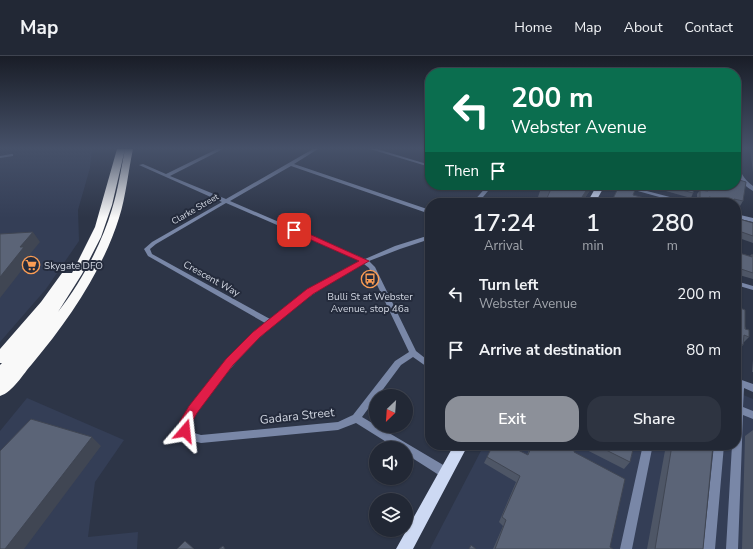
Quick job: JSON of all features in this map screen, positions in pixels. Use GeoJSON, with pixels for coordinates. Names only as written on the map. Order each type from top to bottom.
{"type":"FeatureCollection","features":[{"type":"Feature","properties":{"kind":"highway"},"geometry":{"type":"LineString","coordinates":[[0,375],[42,324],[73,280],[96,238],[104,214],[114,172]]}},
{"type":"Feature","properties":{"kind":"highway"},"geometry":{"type":"LineString","coordinates":[[0,390],[54,327],[98,258],[112,226],[124,172]]}},
{"type":"Feature","properties":{"kind":"highway"},"geometry":{"type":"LineString","coordinates":[[0,358],[57,288],[80,253],[96,222],[104,214]]}},
{"type":"Feature","properties":{"kind":"main road"},"geometry":{"type":"LineString","coordinates":[[404,548],[458,450]]}},
{"type":"Feature","properties":{"kind":"street"},"geometry":{"type":"LineString","coordinates":[[157,172],[365,261],[372,267],[413,353],[425,362]]}},
{"type":"Feature","properties":{"kind":"street"},"geometry":{"type":"LineString","coordinates":[[166,176],[174,172]]}},
{"type":"Feature","properties":{"kind":"street","name":"Clarke Street"},"geometry":{"type":"LineString","coordinates":[[147,249],[154,243],[276,172]]}},
{"type":"Feature","properties":{"kind":"street"},"geometry":{"type":"LineString","coordinates":[[313,172],[425,210]]}},
{"type":"Feature","properties":{"kind":"street"},"geometry":{"type":"LineString","coordinates":[[741,179],[753,188]]}},
{"type":"Feature","properties":{"kind":"street"},"geometry":{"type":"LineString","coordinates":[[479,198],[487,190]]}},
{"type":"Feature","properties":{"kind":"street"},"geometry":{"type":"LineString","coordinates":[[637,190],[668,198]]}},
{"type":"Feature","properties":{"kind":"street"},"geometry":{"type":"LineString","coordinates":[[741,217],[753,220]]}},
{"type":"Feature","properties":{"kind":"street"},"geometry":{"type":"LineString","coordinates":[[270,322],[320,285],[365,261],[401,246],[425,239]]}},
{"type":"Feature","properties":{"kind":"street","name":"Crescent Way"},"geometry":{"type":"LineString","coordinates":[[147,249],[150,255],[270,322]]}},
{"type":"Feature","properties":{"kind":"street"},"geometry":{"type":"LineString","coordinates":[[741,284],[753,288]]}},
{"type":"Feature","properties":{"kind":"street","name":"Gadara Street"},"geometry":{"type":"LineString","coordinates":[[270,322],[245,346],[219,375],[188,416],[185,431],[192,437],[201,438],[338,426],[348,423],[356,418]]}},
{"type":"Feature","properties":{"kind":"street"},"geometry":{"type":"LineString","coordinates":[[394,441],[356,418],[398,364],[413,353]]}},
{"type":"Feature","properties":{"kind":"street"},"geometry":{"type":"LineString","coordinates":[[741,384],[753,388]]}},
{"type":"Feature","properties":{"kind":"street"},"geometry":{"type":"LineString","coordinates":[[741,410],[753,415]]}},
{"type":"Feature","properties":{"kind":"street"},"geometry":{"type":"LineString","coordinates":[[626,549],[645,450]]}},
{"type":"Feature","properties":{"kind":"street"},"geometry":{"type":"LineString","coordinates":[[709,549],[719,450]]}},
{"type":"Feature","properties":{"kind":"street"},"geometry":{"type":"LineString","coordinates":[[732,549],[737,450]]}},
{"type":"Feature","properties":{"kind":"street"},"geometry":{"type":"LineString","coordinates":[[413,453],[446,473]]}},
{"type":"Feature","properties":{"kind":"shaded area","name":"Skygate DFO"},"geometry":{"type":"Polygon","coordinates":[[[0,172],[89,172],[78,210],[79,241],[46,289],[0,342],[0,172]]]}},
{"type":"Feature","properties":{"kind":"shaded area"},"geometry":{"type":"Polygon","coordinates":[[[741,394],[753,399],[753,549],[430,549],[481,450],[741,450],[741,394]]]}},
{"type":"Feature","properties":{"kind":"shaded area"},"geometry":{"type":"Polygon","coordinates":[[[27,398],[124,440],[95,482],[88,537],[138,532],[137,549],[0,549],[0,431],[27,398]]]}},
{"type":"Feature","properties":{"kind":"building"},"geometry":{"type":"Polygon","coordinates":[[[741,180],[746,182],[743,201],[741,201],[741,198],[700,198],[700,190],[741,190],[741,180]]]}},
{"type":"Feature","properties":{"kind":"building"},"geometry":{"type":"Polygon","coordinates":[[[547,190],[587,190],[581,198],[547,198],[550,191],[547,190]]]}},
{"type":"Feature","properties":{"kind":"building"},"geometry":{"type":"Polygon","coordinates":[[[617,190],[635,190],[633,195],[644,198],[613,198],[617,190]]]}},
{"type":"Feature","properties":{"kind":"building"},"geometry":{"type":"Polygon","coordinates":[[[682,190],[694,190],[693,193],[682,190]]]}},
{"type":"Feature","properties":{"kind":"building"},"geometry":{"type":"Polygon","coordinates":[[[741,219],[753,223],[753,236],[741,232],[741,219]]]}},
{"type":"Feature","properties":{"kind":"building"},"geometry":{"type":"Polygon","coordinates":[[[33,232],[20,247],[24,247],[0,277],[0,234],[33,232]]]}},
{"type":"Feature","properties":{"kind":"building"},"geometry":{"type":"Polygon","coordinates":[[[741,254],[752,257],[752,254],[753,255],[753,273],[741,269],[741,254]]]}},
{"type":"Feature","properties":{"kind":"building"},"geometry":{"type":"Polygon","coordinates":[[[741,308],[745,310],[745,329],[749,330],[749,337],[744,335],[743,345],[741,344],[741,308]]]}},
{"type":"Feature","properties":{"kind":"building"},"geometry":{"type":"Polygon","coordinates":[[[31,419],[92,437],[5,549],[0,549],[0,451],[31,419]]]}},
{"type":"Feature","properties":{"kind":"building"},"geometry":{"type":"Polygon","coordinates":[[[490,450],[518,450],[528,455],[530,450],[575,450],[574,452],[625,479],[610,547],[613,549],[495,549],[506,520],[502,517],[520,476],[487,457],[490,450]]]}},
{"type":"Feature","properties":{"kind":"building"},"geometry":{"type":"Polygon","coordinates":[[[606,450],[633,450],[630,462],[606,450]]]}},
{"type":"Feature","properties":{"kind":"building"},"geometry":{"type":"Polygon","coordinates":[[[671,450],[713,450],[703,549],[655,549],[671,450]]]}},
{"type":"Feature","properties":{"kind":"building"},"geometry":{"type":"Polygon","coordinates":[[[185,541],[194,549],[177,549],[185,541]]]}},
{"type":"Feature","properties":{"kind":"building"},"geometry":{"type":"Polygon","coordinates":[[[471,545],[476,549],[469,549],[471,545]]]}},
{"type":"Feature","properties":{"kind":"place","name":"Skygate DFO"},"geometry":{"type":"Point","coordinates":[31,265]}},
{"type":"Feature","properties":{"kind":"place","name":"Bulli St at Webster Avenue, stop 46a"},"geometry":{"type":"Point","coordinates":[370,279]}},
{"type":"Feature","properties":{"kind":"route"},"geometry":{"type":"LineString","coordinates":[[185,431],[184,428],[188,416],[219,375],[245,346],[270,322],[299,299],[333,277],[365,261],[294,230]]}}]}
